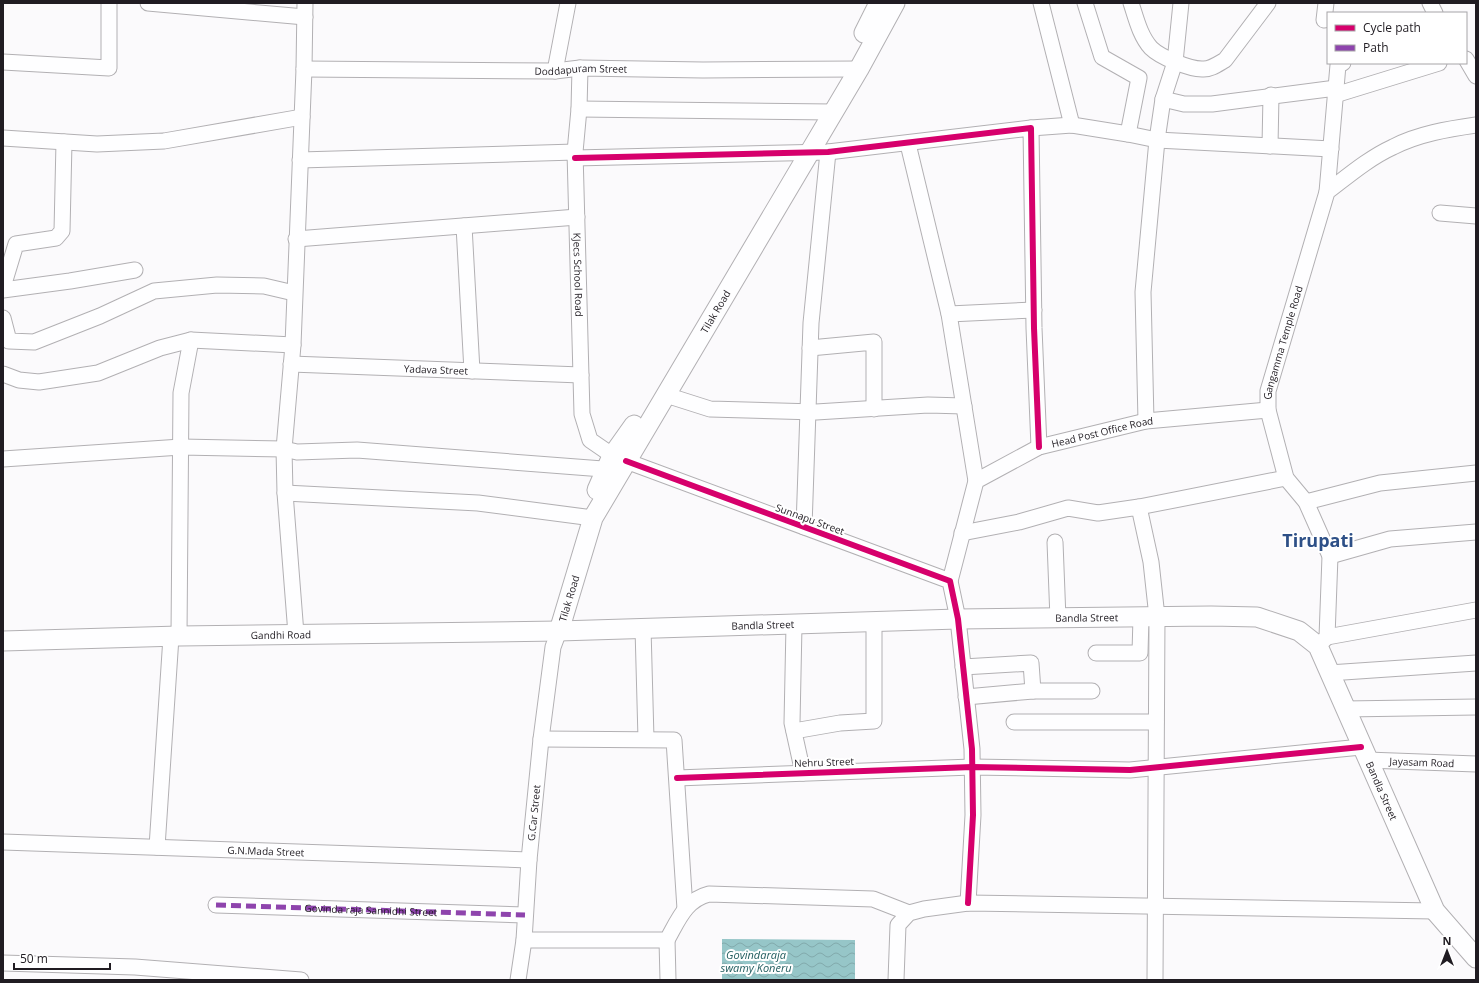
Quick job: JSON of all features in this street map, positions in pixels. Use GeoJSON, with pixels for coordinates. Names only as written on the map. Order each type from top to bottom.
{"type":"FeatureCollection","features":[{"type":"Feature","properties":{"kind":"main road","name":"Tilak Road"},"geometry":{"type":"LineString","coordinates":[[851,69],[879,3]]}},
{"type":"Feature","properties":{"kind":"main road","name":"Tilak Road"},"geometry":{"type":"LineString","coordinates":[[553,636],[588,518],[618,464],[851,69],[895,3]]}},
{"type":"Feature","properties":{"kind":"main road","name":"Tilak Road"},"geometry":{"type":"LineString","coordinates":[[618,464],[666,395],[801,154]]}},
{"type":"Feature","properties":{"kind":"main road","name":"Bandla Street"},"geometry":{"type":"LineString","coordinates":[[553,636],[643,628],[1149,617],[1256,617],[1299,631],[1322,641],[1329,673],[1435,911],[1476,958]]}},
{"type":"Feature","properties":{"kind":"main road","name":"Gandhi Road"},"geometry":{"type":"LineString","coordinates":[[3,641],[296,634],[553,636]]}},
{"type":"Feature","properties":{"kind":"street"},"geometry":{"type":"LineString","coordinates":[[3,62],[109,68],[110,3]]}},
{"type":"Feature","properties":{"kind":"street"},"geometry":{"type":"LineString","coordinates":[[148,3],[304,10],[304,69],[296,239],[293,345],[290,364],[284,449],[285,493],[296,634]]}},
{"type":"Feature","properties":{"kind":"street"},"geometry":{"type":"LineString","coordinates":[[555,71],[568,3]]}},
{"type":"Feature","properties":{"kind":"street"},"geometry":{"type":"LineString","coordinates":[[1041,3],[1072,125]]}},
{"type":"Feature","properties":{"kind":"street"},"geometry":{"type":"LineString","coordinates":[[1085,3],[1102,57],[1139,78],[1128,134]]}},
{"type":"Feature","properties":{"kind":"street"},"geometry":{"type":"LineString","coordinates":[[1131,3],[1141,32],[1152,48],[1175,62],[1202,69],[1216,66],[1225,60],[1268,3]]}},
{"type":"Feature","properties":{"kind":"street"},"geometry":{"type":"LineString","coordinates":[[1146,421],[1143,292],[1157,140],[1163,99],[1175,62],[1181,3]]}},
{"type":"Feature","properties":{"kind":"street"},"geometry":{"type":"LineString","coordinates":[[1324,20],[1326,3]]}},
{"type":"Feature","properties":{"kind":"street"},"geometry":{"type":"LineString","coordinates":[[1430,3],[1434,12]]}},
{"type":"Feature","properties":{"kind":"street"},"geometry":{"type":"LineString","coordinates":[[1470,58],[1476,76]]}},
{"type":"Feature","properties":{"kind":"street","name":"Gangamma Temple Road"},"geometry":{"type":"LineString","coordinates":[[1322,641],[1330,556],[1306,502],[1286,478],[1268,410],[1268,391],[1327,192],[1338,65],[1340,64]]}},
{"type":"Feature","properties":{"kind":"street"},"geometry":{"type":"LineString","coordinates":[[1163,99],[1184,104],[1212,104],[1271,95],[1336,91],[1435,64]]}},
{"type":"Feature","properties":{"kind":"street","name":"Doddapuram Street"},"geometry":{"type":"LineString","coordinates":[[304,69],[555,71],[580,68],[703,70],[851,69]]}},
{"type":"Feature","properties":{"kind":"street","name":"KJecs School Road"},"geometry":{"type":"LineString","coordinates":[[580,68],[579,109],[575,155],[582,414],[590,440],[618,464]]}},
{"type":"Feature","properties":{"kind":"street"},"geometry":{"type":"LineString","coordinates":[[1270,146],[1271,95]]}},
{"type":"Feature","properties":{"kind":"street"},"geometry":{"type":"LineString","coordinates":[[579,109],[826,112]]}},
{"type":"Feature","properties":{"kind":"street"},"geometry":{"type":"LineString","coordinates":[[3,138],[97,144],[164,141],[302,117]]}},
{"type":"Feature","properties":{"kind":"street"},"geometry":{"type":"LineString","coordinates":[[300,160],[575,155],[801,154],[908,144],[1031,128],[1072,125],[1157,140],[1331,149]]}},
{"type":"Feature","properties":{"kind":"street"},"geometry":{"type":"LineString","coordinates":[[1327,192],[1354,171],[1392,147],[1419,137],[1476,125]]}},
{"type":"Feature","properties":{"kind":"street"},"geometry":{"type":"LineString","coordinates":[[1031,128],[1034,310],[1039,447]]}},
{"type":"Feature","properties":{"kind":"street"},"geometry":{"type":"LineString","coordinates":[[64,142],[62,231],[56,238],[16,244],[3,289],[70,282],[135,270]]}},
{"type":"Feature","properties":{"kind":"street"},"geometry":{"type":"LineString","coordinates":[[908,144],[949,314],[976,481],[950,581],[958,620],[972,767],[973,815],[968,903]]}},
{"type":"Feature","properties":{"kind":"street"},"geometry":{"type":"LineString","coordinates":[[804,527],[812,315],[828,152]]}},
{"type":"Feature","properties":{"kind":"street"},"geometry":{"type":"LineString","coordinates":[[1440,213],[1476,216]]}},
{"type":"Feature","properties":{"kind":"street"},"geometry":{"type":"LineString","coordinates":[[296,239],[577,217]]}},
{"type":"Feature","properties":{"kind":"street"},"geometry":{"type":"LineString","coordinates":[[464,226],[472,371]]}},
{"type":"Feature","properties":{"kind":"street"},"geometry":{"type":"LineString","coordinates":[[3,318],[9,341],[34,342],[100,316],[154,291],[217,285],[264,286],[294,293]]}},
{"type":"Feature","properties":{"kind":"street"},"geometry":{"type":"LineString","coordinates":[[949,314],[1034,310]]}},
{"type":"Feature","properties":{"kind":"street"},"geometry":{"type":"LineString","coordinates":[[3,374],[19,380],[39,382],[98,373],[160,348],[191,340],[293,345]]}},
{"type":"Feature","properties":{"kind":"street"},"geometry":{"type":"LineString","coordinates":[[157,847],[175,636],[181,447],[181,393],[191,340]]}},
{"type":"Feature","properties":{"kind":"street"},"geometry":{"type":"LineString","coordinates":[[810,348],[874,342],[874,409]]}},
{"type":"Feature","properties":{"kind":"street","name":"Yadava Street"},"geometry":{"type":"LineString","coordinates":[[290,364],[581,375]]}},
{"type":"Feature","properties":{"kind":"street"},"geometry":{"type":"LineString","coordinates":[[666,395],[710,409],[808,412],[928,405],[964,406]]}},
{"type":"Feature","properties":{"kind":"street","name":"Head Post Office Road"},"geometry":{"type":"LineString","coordinates":[[976,481],[1039,447],[1146,421],[1268,410]]}},
{"type":"Feature","properties":{"kind":"street"},"geometry":{"type":"LineString","coordinates":[[3,458],[181,447],[284,449],[297,452],[358,450],[618,464]]}},
{"type":"Feature","properties":{"kind":"street","name":"Sunnapu Street"},"geometry":{"type":"LineString","coordinates":[[618,464],[804,527],[950,581]]}},
{"type":"Feature","properties":{"kind":"street"},"geometry":{"type":"LineString","coordinates":[[1306,502],[1380,483],[1476,473]]}},
{"type":"Feature","properties":{"kind":"street"},"geometry":{"type":"LineString","coordinates":[[962,533],[1019,522],[1068,508],[1098,513],[1139,507],[1286,478]]}},
{"type":"Feature","properties":{"kind":"street"},"geometry":{"type":"LineString","coordinates":[[285,493],[478,503],[588,518]]}},
{"type":"Feature","properties":{"kind":"street"},"geometry":{"type":"LineString","coordinates":[[1139,507],[1151,562],[1149,617],[1156,722],[1155,980]]}},
{"type":"Feature","properties":{"kind":"street"},"geometry":{"type":"LineString","coordinates":[[1330,556],[1390,540],[1476,532]]}},
{"type":"Feature","properties":{"kind":"street"},"geometry":{"type":"LineString","coordinates":[[1055,542],[1058,619]]}},
{"type":"Feature","properties":{"kind":"street"},"geometry":{"type":"LineString","coordinates":[[1322,641],[1476,610]]}},
{"type":"Feature","properties":{"kind":"street"},"geometry":{"type":"LineString","coordinates":[[1096,653],[1140,653],[1149,617]]}},
{"type":"Feature","properties":{"kind":"street"},"geometry":{"type":"LineString","coordinates":[[794,731],[840,723],[874,721],[874,623]]}},
{"type":"Feature","properties":{"kind":"street"},"geometry":{"type":"LineString","coordinates":[[794,625],[792,723],[803,773]]}},
{"type":"Feature","properties":{"kind":"street"},"geometry":{"type":"LineString","coordinates":[[643,628],[646,740]]}},
{"type":"Feature","properties":{"kind":"street","name":"G.Car Street"},"geometry":{"type":"LineString","coordinates":[[518,980],[524,940],[529,860],[553,636]]}},
{"type":"Feature","properties":{"kind":"street"},"geometry":{"type":"LineString","coordinates":[[963,667],[1031,663],[1033,691]]}},
{"type":"Feature","properties":{"kind":"street"},"geometry":{"type":"LineString","coordinates":[[1329,673],[1476,663]]}},
{"type":"Feature","properties":{"kind":"street"},"geometry":{"type":"LineString","coordinates":[[966,698],[1033,691],[1092,691]]}},
{"type":"Feature","properties":{"kind":"street"},"geometry":{"type":"LineString","coordinates":[[1345,709],[1476,707]]}},
{"type":"Feature","properties":{"kind":"street"},"geometry":{"type":"LineString","coordinates":[[1014,722],[1156,722]]}},
{"type":"Feature","properties":{"kind":"street"},"geometry":{"type":"LineString","coordinates":[[541,739],[674,740],[685,909]]}},
{"type":"Feature","properties":{"kind":"street","name":"Jayasam Road"},"geometry":{"type":"LineString","coordinates":[[1156,767],[1364,754],[1476,764]]}},
{"type":"Feature","properties":{"kind":"street","name":"Nehru Street"},"geometry":{"type":"LineString","coordinates":[[677,778],[972,767],[1130,770],[1156,767]]}},
{"type":"Feature","properties":{"kind":"street","name":"G.N.Mada Street"},"geometry":{"type":"LineString","coordinates":[[3,842],[529,860]]}},
{"type":"Feature","properties":{"kind":"street"},"geometry":{"type":"LineString","coordinates":[[668,980],[666,940],[685,909],[697,897],[709,894],[873,899],[909,914]]}},
{"type":"Feature","properties":{"kind":"street"},"geometry":{"type":"LineString","coordinates":[[896,980],[898,925],[909,914],[924,909],[968,903],[1156,905],[1435,911]]}},
{"type":"Feature","properties":{"kind":"street","name":"Govinda raja Sannidhi Street"},"geometry":{"type":"LineString","coordinates":[[216,904],[525,915]]}},
{"type":"Feature","properties":{"kind":"street"},"geometry":{"type":"LineString","coordinates":[[524,940],[666,940]]}},
{"type":"Feature","properties":{"kind":"street"},"geometry":{"type":"LineString","coordinates":[[3,963],[135,967],[301,980]]}},
{"type":"Feature","properties":{"kind":"water","name":"Govindaraja swamy Koneru"},"geometry":{"type":"Polygon","coordinates":[[[722,939],[855,940],[855,980],[722,980],[722,939]]]}},
{"type":"Feature","properties":{"kind":"marked path"},"geometry":{"type":"LineString","coordinates":[[216,905],[525,915]]}},
{"type":"Feature","properties":{"kind":"cycle path"},"geometry":{"type":"LineString","coordinates":[[575,158],[828,152],[1031,128],[1034,328],[1039,447]]}},
{"type":"Feature","properties":{"kind":"cycle path"},"geometry":{"type":"LineString","coordinates":[[626,461],[950,581],[958,619],[972,749],[973,815],[968,903]]}},
{"type":"Feature","properties":{"kind":"cycle path"},"geometry":{"type":"LineString","coordinates":[[677,778],[972,767],[1130,770],[1361,747]]}},
{"type":"Feature","properties":{"kind":"district","name":"Tirupati"},"geometry":{"type":"Point","coordinates":[1318,540]}}]}
